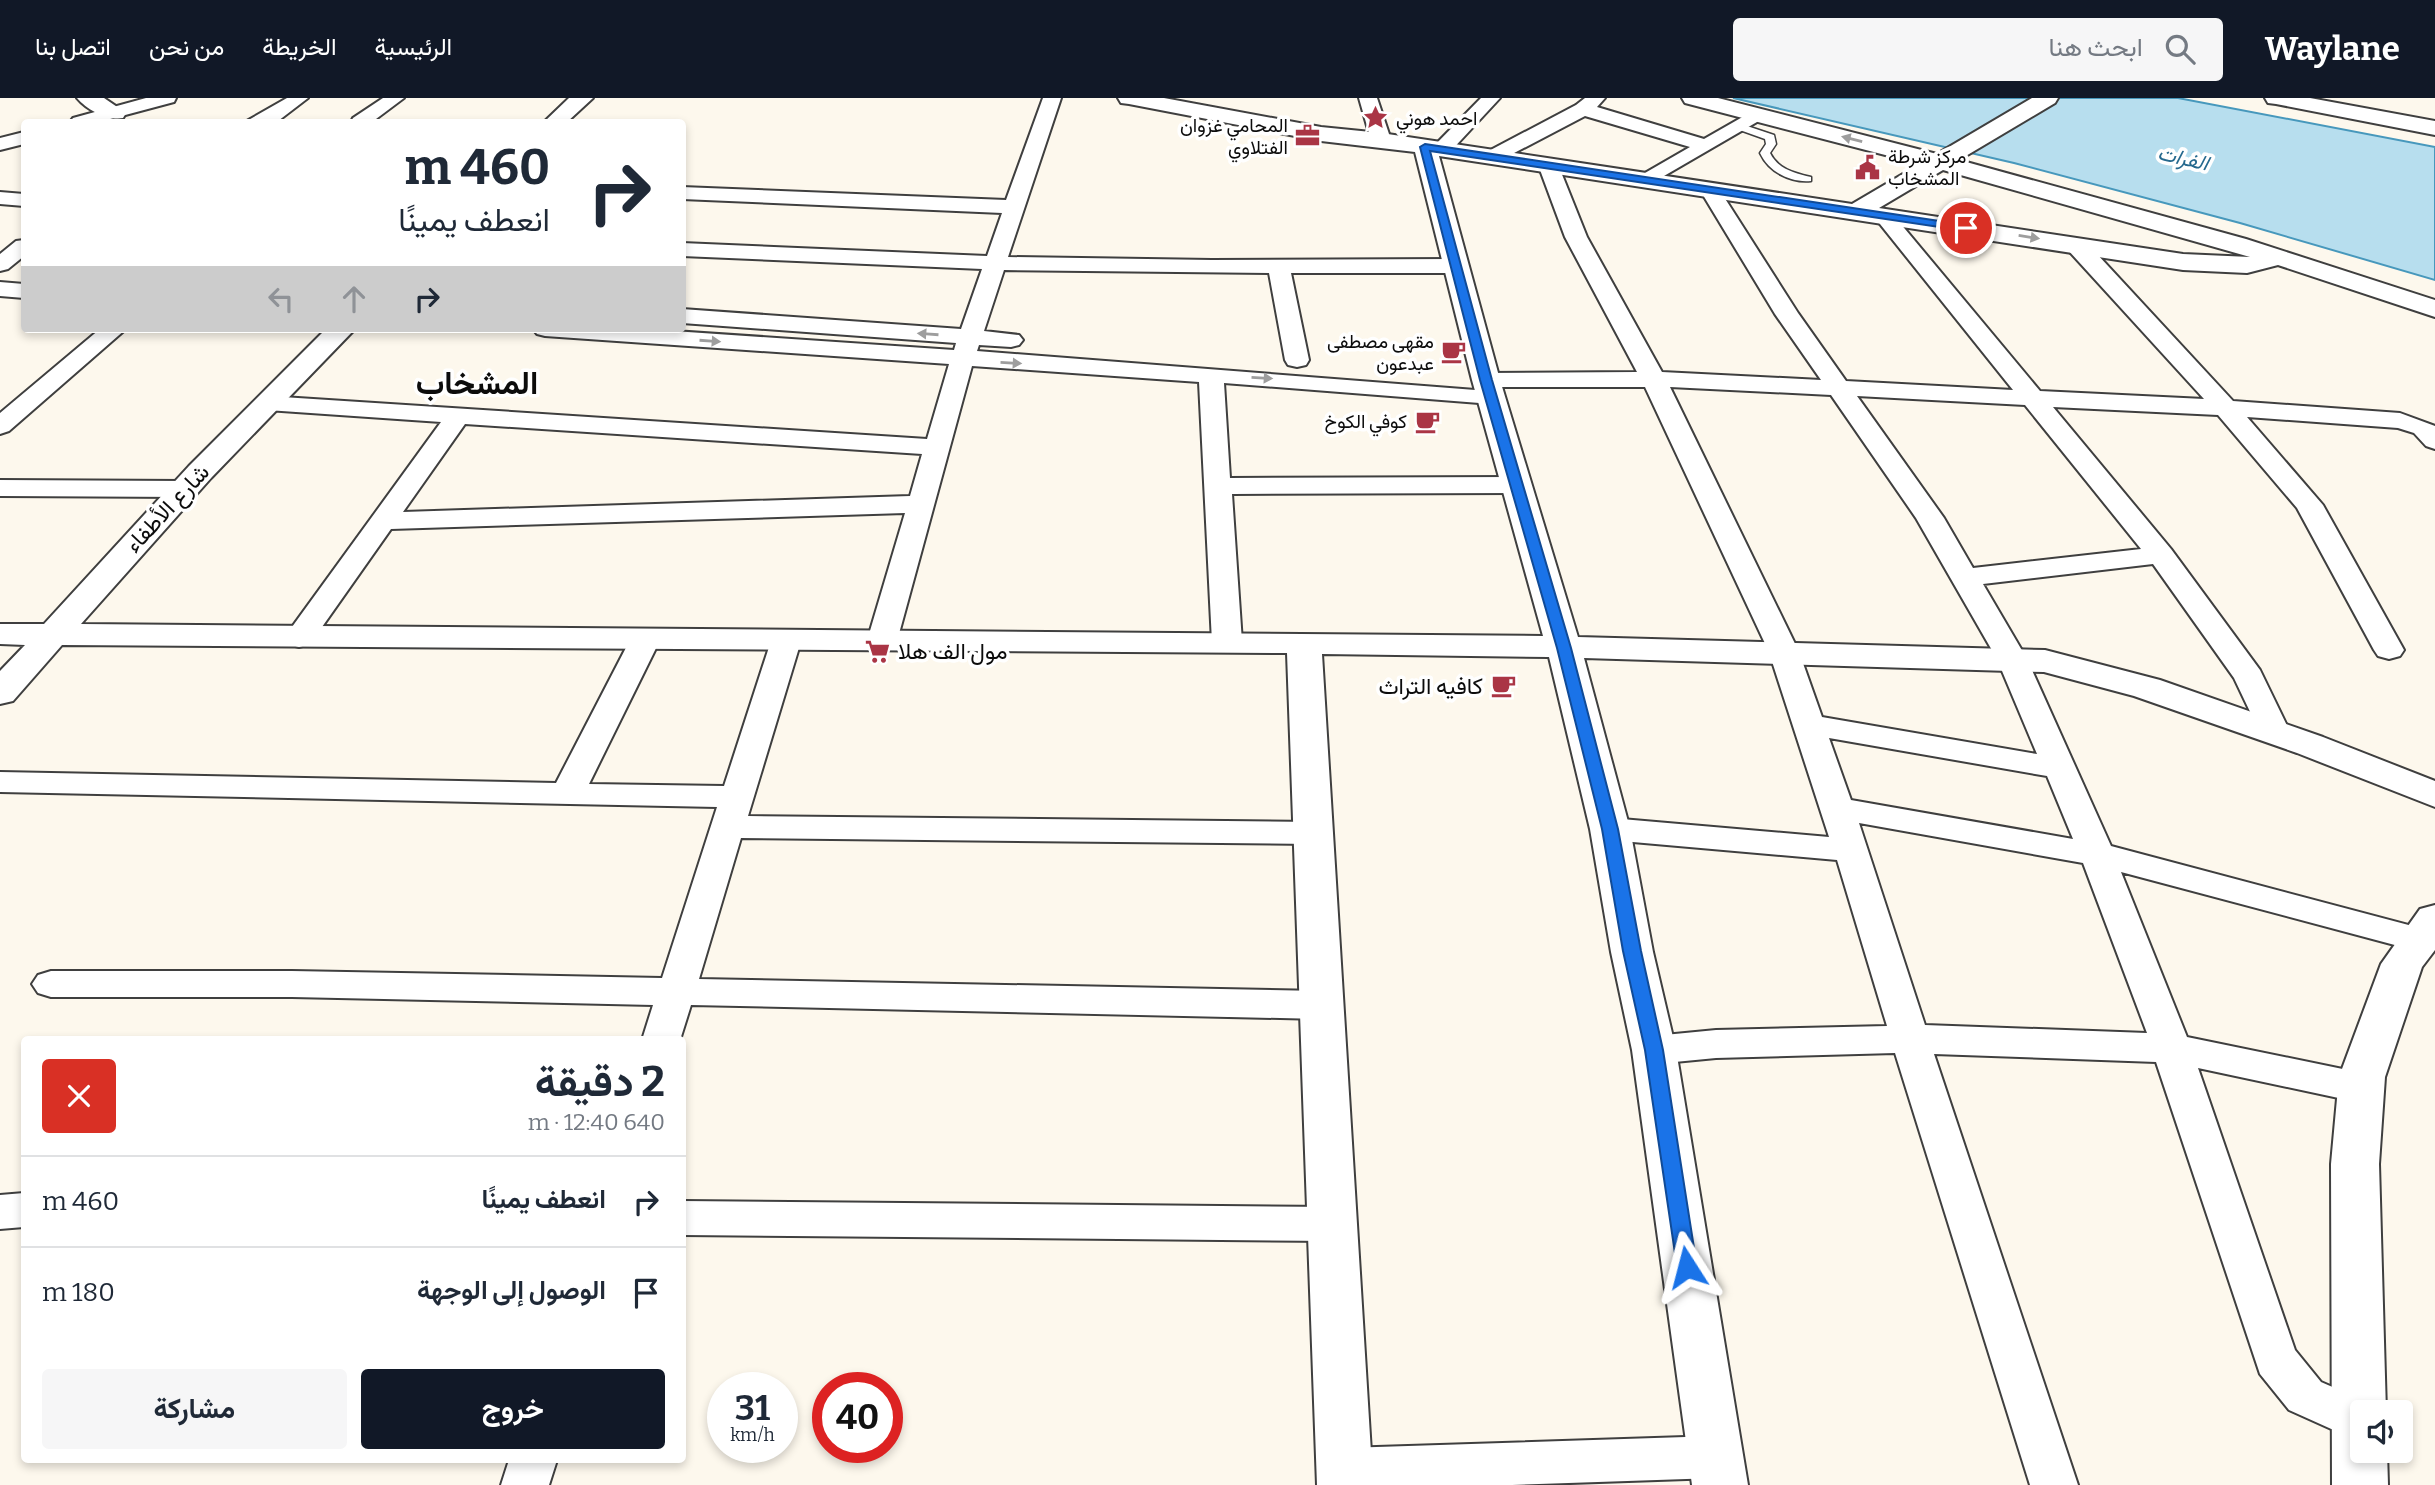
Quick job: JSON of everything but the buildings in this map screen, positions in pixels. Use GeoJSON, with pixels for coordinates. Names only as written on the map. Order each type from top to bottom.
{"type":"FeatureCollection","features":[{"type":"Feature","properties":{"kind":"street"},"geometry":{"type":"LineString","coordinates":[[88,98],[115,113]]}},
{"type":"Feature","properties":{"kind":"street"},"geometry":{"type":"LineString","coordinates":[[92,119],[167,98]]}},
{"type":"Feature","properties":{"kind":"street"},"geometry":{"type":"LineString","coordinates":[[265,119],[299,98]]}},
{"type":"Feature","properties":{"kind":"street"},"geometry":{"type":"LineString","coordinates":[[364,119],[395,98]]}},
{"type":"Feature","properties":{"kind":"street"},"geometry":{"type":"LineString","coordinates":[[558,119],[583,98]]}},
{"type":"Feature","properties":{"kind":"street"},"geometry":{"type":"LineString","coordinates":[[881,641],[966,349],[1052,98]]}},
{"type":"Feature","properties":{"kind":"street"},"geometry":{"type":"LineString","coordinates":[[1129,98],[1321,134],[1381,140],[2076,245],[2222,265],[2247,265],[2278,257]]}},
{"type":"Feature","properties":{"kind":"street"},"geometry":{"type":"LineString","coordinates":[[1181,98],[1329,124],[1381,140]]}},
{"type":"Feature","properties":{"kind":"street"},"geometry":{"type":"LineString","coordinates":[[1368,98],[1381,140]]}},
{"type":"Feature","properties":{"kind":"street"},"geometry":{"type":"LineString","coordinates":[[1433,148],[1491,98]]}},
{"type":"Feature","properties":{"kind":"street"},"geometry":{"type":"LineString","coordinates":[[1693,98],[1751,121],[1948,158],[2278,257],[2435,309]]}},
{"type":"Feature","properties":{"kind":"street"},"geometry":{"type":"LineString","coordinates":[[1870,213],[1948,158],[2047,98]]}},
{"type":"Feature","properties":{"kind":"street"},"geometry":{"type":"LineString","coordinates":[[2276,98],[2431,124]]}},
{"type":"Feature","properties":{"kind":"street"},"geometry":{"type":"LineString","coordinates":[[1490,158],[1590,104],[1706,146]]}},
{"type":"Feature","properties":{"kind":"street"},"geometry":{"type":"LineString","coordinates":[[1645,181],[1751,121]]}},
{"type":"Feature","properties":{"kind":"street"},"geometry":{"type":"LineString","coordinates":[[0,144],[21,139]]}},
{"type":"Feature","properties":{"kind":"street"},"geometry":{"type":"LineString","coordinates":[[1304,643],[1345,1477],[1718,1471],[1654,1050],[1632,951],[1610,829],[1564,648],[1455,266],[1433,148]]}},
{"type":"Feature","properties":{"kind":"street"},"geometry":{"type":"LineString","coordinates":[[1549,167],[1576,237],[1654,380],[1784,652],[1851,850],[1982,1268],[2054,1485]]}},
{"type":"Feature","properties":{"kind":"street"},"geometry":{"type":"LineString","coordinates":[[1710,190],[1787,314],[1930,518],[2012,659],[2097,854],[2171,1048],[2276,1360],[2305,1396],[2350,1416]]}},
{"type":"Feature","properties":{"kind":"street"},"geometry":{"type":"LineString","coordinates":[[686,193],[1014,207]]}},
{"type":"Feature","properties":{"kind":"street"},"geometry":{"type":"LineString","coordinates":[[0,198],[21,200]]}},
{"type":"Feature","properties":{"kind":"street"},"geometry":{"type":"LineString","coordinates":[[1870,213],[2032,398],[2161,555],[2249,677],[2274,732]]}},
{"type":"Feature","properties":{"kind":"street"},"geometry":{"type":"LineString","coordinates":[[2076,245],[2225,407],[2309,505],[2389,650]]}},
{"type":"Feature","properties":{"kind":"street"},"geometry":{"type":"LineString","coordinates":[[0,264],[21,248]]}},
{"type":"Feature","properties":{"kind":"street"},"geometry":{"type":"LineString","coordinates":[[686,249],[995,263],[1279,267],[1455,266]]}},
{"type":"Feature","properties":{"kind":"street"},"geometry":{"type":"LineString","coordinates":[[1279,267],[1297,360]]}},
{"type":"Feature","properties":{"kind":"street"},"geometry":{"type":"LineString","coordinates":[[0,289],[21,291]]}},
{"type":"Feature","properties":{"kind":"street"},"geometry":{"type":"LineString","coordinates":[[686,316],[1211,375],[1488,383],[1559,377],[2225,407],[2400,421],[2423,428],[2435,441]]}},
{"type":"Feature","properties":{"kind":"street"},"geometry":{"type":"LineString","coordinates":[[0,426],[109,333]]}},
{"type":"Feature","properties":{"kind":"street","name":"شارع الأطفاء"},"geometry":{"type":"LineString","coordinates":[[0,693],[184,489],[337,333]]}},
{"type":"Feature","properties":{"kind":"street"},"geometry":{"type":"LineString","coordinates":[[629,333],[966,349],[1297,360],[1488,383]]}},
{"type":"Feature","properties":{"kind":"street"},"geometry":{"type":"LineString","coordinates":[[1211,375],[1227,642]]}},
{"type":"Feature","properties":{"kind":"street"},"geometry":{"type":"LineString","coordinates":[[267,403],[937,447]]}},
{"type":"Feature","properties":{"kind":"street"},"geometry":{"type":"LineString","coordinates":[[299,638],[458,416]]}},
{"type":"Feature","properties":{"kind":"street"},"geometry":{"type":"LineString","coordinates":[[1218,486],[1517,485]]}},
{"type":"Feature","properties":{"kind":"street"},"geometry":{"type":"LineString","coordinates":[[0,488],[184,489]]}},
{"type":"Feature","properties":{"kind":"street"},"geometry":{"type":"LineString","coordinates":[[383,521],[920,504]]}},
{"type":"Feature","properties":{"kind":"street"},"geometry":{"type":"LineString","coordinates":[[1964,578],[2161,555]]}},
{"type":"Feature","properties":{"kind":"street"},"geometry":{"type":"LineString","coordinates":[[0,634],[786,642],[1304,643],[1784,652],[2045,661],[2147,688],[2274,732],[2435,795]]}},
{"type":"Feature","properties":{"kind":"street"},"geometry":{"type":"LineString","coordinates":[[567,794],[645,640]]}},
{"type":"Feature","properties":{"kind":"street"},"geometry":{"type":"LineString","coordinates":[[662,1036],[786,642]]}},
{"type":"Feature","properties":{"kind":"street"},"geometry":{"type":"LineString","coordinates":[[1810,725],[2059,768]]}},
{"type":"Feature","properties":{"kind":"street"},"geometry":{"type":"LineString","coordinates":[[0,782],[567,794],[732,812],[1313,833]]}},
{"type":"Feature","properties":{"kind":"street"},"geometry":{"type":"LineString","coordinates":[[1836,808],[2097,854],[2428,929],[2402,964],[2362,1077],[2355,1164],[2358,1400]]}},
{"type":"Feature","properties":{"kind":"street"},"geometry":{"type":"LineString","coordinates":[[1610,829],[1851,850]]}},
{"type":"Feature","properties":{"kind":"street"},"geometry":{"type":"LineString","coordinates":[[51,985],[292,984],[676,994],[1321,1005]]}},
{"type":"Feature","properties":{"kind":"street"},"geometry":{"type":"LineString","coordinates":[[1654,1050],[1716,1044],[1910,1039],[2171,1048],[2361,1088]]}},
{"type":"Feature","properties":{"kind":"street"},"geometry":{"type":"LineString","coordinates":[[0,1212],[21,1210]]}},
{"type":"Feature","properties":{"kind":"street"},"geometry":{"type":"LineString","coordinates":[[686,1218],[1332,1224]]}},
{"type":"Feature","properties":{"kind":"street"},"geometry":{"type":"LineString","coordinates":[[525,1485],[532,1463]]}},
{"type":"Feature","properties":{"kind":"street"},"geometry":{"type":"LineString","coordinates":[[2359,1463],[2360,1485]]}},
{"type":"Feature","properties":{"kind":"lane"},"geometry":{"type":"LineString","coordinates":[[1751,121],[1770,137],[1771,144],[1765,153],[1769,162],[1785,174],[1807,179]]}},
{"type":"Feature","properties":{"kind":"water","name":"الفرات"},"geometry":{"type":"Polygon","coordinates":[[[1733,98],[2178,98],[2435,147],[2435,280],[2240,223],[2014,163],[1733,98]]]}},
{"type":"Feature","properties":{"kind":"place","name":"احمد هوني"},"geometry":{"type":"Point","coordinates":[1376,118]}},
{"type":"Feature","properties":{"kind":"place","name":"المحامي غزوان الفتلاوي"},"geometry":{"type":"Point","coordinates":[1308,136]}},
{"type":"Feature","properties":{"kind":"place","name":"مركز شرطة المشخاب"},"geometry":{"type":"Point","coordinates":[1868,167]}},
{"type":"Feature","properties":{"kind":"place","name":"مقهى مصطفى عبدعون"},"geometry":{"type":"Point","coordinates":[1454,352]}},
{"type":"Feature","properties":{"kind":"place","name":"كوفي الكوخ"},"geometry":{"type":"Point","coordinates":[1427,421]}},
{"type":"Feature","properties":{"kind":"place","name":"مول الف هلا"},"geometry":{"type":"Point","coordinates":[878,651]}},
{"type":"Feature","properties":{"kind":"place","name":"كافيه التراث"},"geometry":{"type":"Point","coordinates":[1503,686]}},
{"type":"Feature","properties":{"kind":"district","name":"المشخاب"},"geometry":{"type":"Point","coordinates":[477,383]}},
{"type":"Feature","properties":{"kind":"route"},"geometry":{"type":"LineString","coordinates":[[1687,1267],[1654,1050],[1632,951],[1610,829],[1564,648],[1486,380],[1425,147],[1966,228]]}}]}
